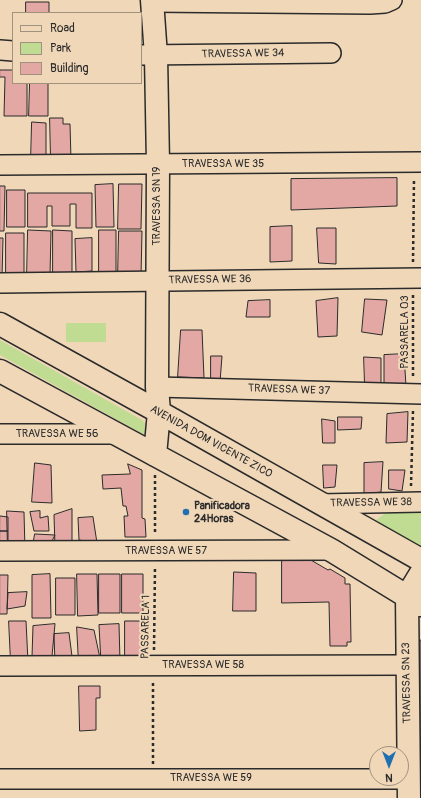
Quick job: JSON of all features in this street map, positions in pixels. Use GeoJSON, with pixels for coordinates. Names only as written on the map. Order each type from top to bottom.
{"type":"FeatureCollection","features":[{"type":"Feature","properties":{"kind":"main road","name":"TRAVESSA SN 19"},"geometry":{"type":"LineString","coordinates":[[152,1],[149,55],[158,164],[157,387],[159,412],[155,456]]}},
{"type":"Feature","properties":{"kind":"main road","name":"AVENIDA DOM VICENTE ZICO"},"geometry":{"type":"LineString","coordinates":[[0,324],[421,560]]}},
{"type":"Feature","properties":{"kind":"main road"},"geometry":{"type":"LineString","coordinates":[[0,371],[331,550],[414,600]]}},
{"type":"Feature","properties":{"kind":"main road","name":"TRAVESSA SN 23"},"geometry":{"type":"LineString","coordinates":[[413,785],[406,665],[414,600],[421,572]]}},
{"type":"Feature","properties":{"kind":"street"},"geometry":{"type":"LineString","coordinates":[[152,1],[370,4],[385,3],[392,0]]}},
{"type":"Feature","properties":{"kind":"street"},"geometry":{"type":"LineString","coordinates":[[0,50],[12,51]]}},
{"type":"Feature","properties":{"kind":"street","name":"TRAVESSA WE 34"},"geometry":{"type":"LineString","coordinates":[[149,55],[331,53]]}},
{"type":"Feature","properties":{"kind":"street","name":"TRAVESSA WE 35"},"geometry":{"type":"LineString","coordinates":[[0,165],[418,162]]}},
{"type":"Feature","properties":{"kind":"street","name":"TRAVESSA WE 36"},"geometry":{"type":"LineString","coordinates":[[0,283],[417,278]]}},
{"type":"Feature","properties":{"kind":"street","name":"TRAVESSA WE 37"},"geometry":{"type":"LineString","coordinates":[[157,387],[417,394]]}},
{"type":"Feature","properties":{"kind":"street","name":"TRAVESSA WE 56"},"geometry":{"type":"LineString","coordinates":[[0,434],[114,434]]}},
{"type":"Feature","properties":{"kind":"street","name":"TRAVESSA WE 38"},"geometry":{"type":"LineString","coordinates":[[320,504],[416,502]]}},
{"type":"Feature","properties":{"kind":"street","name":"TRAVESSA WE 57"},"geometry":{"type":"LineString","coordinates":[[0,551],[331,550]]}},
{"type":"Feature","properties":{"kind":"street","name":"TRAVESSA WE 58"},"geometry":{"type":"LineString","coordinates":[[0,666],[406,665]]}},
{"type":"Feature","properties":{"kind":"street","name":"TRAVESSA WE 59"},"geometry":{"type":"LineString","coordinates":[[0,779],[153,778],[413,785]]}},
{"type":"Feature","properties":{"kind":"path","name":"PASSARELA 03"},"geometry":{"type":"LineString","coordinates":[[416,502],[418,162]]}},
{"type":"Feature","properties":{"kind":"path","name":"PASSARELA 1"},"geometry":{"type":"LineString","coordinates":[[153,778],[155,456]]}},
{"type":"Feature","properties":{"kind":"green space"},"geometry":{"type":"Polygon","coordinates":[[[66,323],[106,323],[106,342],[66,342],[66,323]]]}},
{"type":"Feature","properties":{"kind":"green space"},"geometry":{"type":"Polygon","coordinates":[[[0,340],[142,420],[151,429],[143,434],[0,355],[0,340]]]}},
{"type":"Feature","properties":{"kind":"green space"},"geometry":{"type":"Polygon","coordinates":[[[393,508],[421,508],[421,550],[376,520],[393,508]]]}},
{"type":"Feature","properties":{"kind":"building"},"geometry":{"type":"Polygon","coordinates":[[[26,2],[49,2],[49,12],[26,12],[26,2]]]}},
{"type":"Feature","properties":{"kind":"building"},"geometry":{"type":"Polygon","coordinates":[[[0,70],[12,70],[12,84],[27,84],[27,116],[4,116],[5,77],[0,77],[0,70]]]}},
{"type":"Feature","properties":{"kind":"building"},"geometry":{"type":"Polygon","coordinates":[[[30,84],[48,84],[48,116],[29,116],[30,84]]]}},
{"type":"Feature","properties":{"kind":"building"},"geometry":{"type":"Polygon","coordinates":[[[50,118],[63,118],[63,124],[70,124],[71,160],[51,161],[50,118]]]}},
{"type":"Feature","properties":{"kind":"building"},"geometry":{"type":"Polygon","coordinates":[[[32,122],[46,123],[46,160],[31,159],[32,122]]]}},
{"type":"Feature","properties":{"kind":"building"},"geometry":{"type":"Polygon","coordinates":[[[397,178],[397,206],[291,210],[291,179],[397,178]]]}},
{"type":"Feature","properties":{"kind":"building"},"geometry":{"type":"Polygon","coordinates":[[[113,184],[114,227],[96,227],[95,185],[113,184]]]}},
{"type":"Feature","properties":{"kind":"building"},"geometry":{"type":"Polygon","coordinates":[[[119,184],[142,184],[141,229],[118,229],[119,184]]]}},
{"type":"Feature","properties":{"kind":"building"},"geometry":{"type":"Polygon","coordinates":[[[0,186],[5,186],[4,231],[0,231],[0,186]]]}},
{"type":"Feature","properties":{"kind":"building"},"geometry":{"type":"Polygon","coordinates":[[[7,190],[25,190],[25,227],[7,227],[7,190]]]}},
{"type":"Feature","properties":{"kind":"building"},"geometry":{"type":"Polygon","coordinates":[[[28,193],[92,193],[92,228],[76,228],[76,204],[70,204],[70,226],[52,226],[52,206],[47,206],[47,227],[28,227],[28,193]]]}},
{"type":"Feature","properties":{"kind":"building"},"geometry":{"type":"Polygon","coordinates":[[[292,226],[292,261],[270,262],[270,227],[292,226]]]}},
{"type":"Feature","properties":{"kind":"building"},"geometry":{"type":"Polygon","coordinates":[[[317,228],[336,228],[336,264],[319,263],[317,228]]]}},
{"type":"Feature","properties":{"kind":"building"},"geometry":{"type":"Polygon","coordinates":[[[28,230],[51,231],[50,276],[27,276],[28,230]]]}},
{"type":"Feature","properties":{"kind":"building"},"geometry":{"type":"Polygon","coordinates":[[[53,230],[72,231],[72,275],[53,275],[53,230]]]}},
{"type":"Feature","properties":{"kind":"building"},"geometry":{"type":"Polygon","coordinates":[[[99,230],[116,230],[116,275],[99,274],[99,230]]]}},
{"type":"Feature","properties":{"kind":"building"},"geometry":{"type":"Polygon","coordinates":[[[119,231],[142,231],[141,276],[118,276],[119,231]]]}},
{"type":"Feature","properties":{"kind":"building"},"geometry":{"type":"Polygon","coordinates":[[[6,233],[24,233],[24,275],[6,275],[6,233]]]}},
{"type":"Feature","properties":{"kind":"building"},"geometry":{"type":"Polygon","coordinates":[[[0,238],[3,238],[2,278],[0,278],[0,238]]]}},
{"type":"Feature","properties":{"kind":"building"},"geometry":{"type":"Polygon","coordinates":[[[92,238],[92,271],[76,272],[75,239],[92,238]]]}},
{"type":"Feature","properties":{"kind":"building"},"geometry":{"type":"Polygon","coordinates":[[[338,298],[337,336],[318,337],[316,301],[338,298]]]}},
{"type":"Feature","properties":{"kind":"building"},"geometry":{"type":"Polygon","coordinates":[[[365,299],[387,300],[382,335],[362,332],[365,299]]]}},
{"type":"Feature","properties":{"kind":"building"},"geometry":{"type":"Polygon","coordinates":[[[270,300],[270,317],[246,317],[248,301],[270,300]]]}},
{"type":"Feature","properties":{"kind":"building"},"geometry":{"type":"Polygon","coordinates":[[[181,330],[202,330],[204,378],[178,377],[181,330]]]}},
{"type":"Feature","properties":{"kind":"building"},"geometry":{"type":"Polygon","coordinates":[[[404,354],[406,386],[384,387],[384,355],[404,354]]]}},
{"type":"Feature","properties":{"kind":"building"},"geometry":{"type":"Polygon","coordinates":[[[211,356],[222,356],[220,382],[211,383],[211,356]]]}},
{"type":"Feature","properties":{"kind":"building"},"geometry":{"type":"Polygon","coordinates":[[[364,357],[381,358],[381,385],[365,385],[364,357]]]}},
{"type":"Feature","properties":{"kind":"building"},"geometry":{"type":"Polygon","coordinates":[[[408,412],[407,442],[386,443],[387,414],[408,412]]]}},
{"type":"Feature","properties":{"kind":"building"},"geometry":{"type":"Polygon","coordinates":[[[338,417],[362,417],[361,429],[338,430],[338,417]]]}},
{"type":"Feature","properties":{"kind":"building"},"geometry":{"type":"Polygon","coordinates":[[[322,419],[335,421],[335,443],[323,443],[322,419]]]}},
{"type":"Feature","properties":{"kind":"building"},"geometry":{"type":"Polygon","coordinates":[[[383,462],[381,492],[364,494],[364,463],[383,462]]]}},
{"type":"Feature","properties":{"kind":"building"},"geometry":{"type":"Polygon","coordinates":[[[35,463],[51,465],[52,503],[32,502],[35,463]]]}},
{"type":"Feature","properties":{"kind":"building"},"geometry":{"type":"Polygon","coordinates":[[[128,464],[142,470],[142,518],[145,519],[146,537],[125,537],[124,516],[128,516],[126,506],[123,506],[121,488],[103,489],[102,475],[130,474],[128,464]]]}},
{"type":"Feature","properties":{"kind":"building"},"geometry":{"type":"Polygon","coordinates":[[[323,465],[337,465],[335,487],[324,488],[323,465]]]}},
{"type":"Feature","properties":{"kind":"building"},"geometry":{"type":"Polygon","coordinates":[[[389,470],[405,470],[402,491],[389,489],[389,470]]]}},
{"type":"Feature","properties":{"kind":"building"},"geometry":{"type":"Polygon","coordinates":[[[72,509],[72,545],[55,547],[54,515],[72,509]]]}},
{"type":"Feature","properties":{"kind":"building"},"geometry":{"type":"Polygon","coordinates":[[[7,511],[24,512],[25,551],[8,551],[7,511]]]}},
{"type":"Feature","properties":{"kind":"building"},"geometry":{"type":"Polygon","coordinates":[[[40,511],[40,518],[48,516],[49,531],[34,531],[30,512],[40,511]]]}},
{"type":"Feature","properties":{"kind":"building"},"geometry":{"type":"Polygon","coordinates":[[[0,516],[8,517],[8,531],[0,531],[0,516]]]}},
{"type":"Feature","properties":{"kind":"building"},"geometry":{"type":"Polygon","coordinates":[[[93,517],[97,543],[79,540],[78,518],[93,517]]]}},
{"type":"Feature","properties":{"kind":"building"},"geometry":{"type":"Polygon","coordinates":[[[0,531],[8,531],[8,546],[0,545],[0,531]]]}},
{"type":"Feature","properties":{"kind":"building"},"geometry":{"type":"Polygon","coordinates":[[[35,534],[55,535],[50,545],[32,551],[35,534]]]}},
{"type":"Feature","properties":{"kind":"building"},"geometry":{"type":"Polygon","coordinates":[[[282,556],[304,556],[345,578],[345,584],[350,584],[351,642],[347,642],[347,646],[330,646],[329,602],[282,603],[282,556]]]}},
{"type":"Feature","properties":{"kind":"building"},"geometry":{"type":"Polygon","coordinates":[[[234,572],[256,573],[256,611],[233,611],[234,572]]]}},
{"type":"Feature","properties":{"kind":"building"},"geometry":{"type":"Polygon","coordinates":[[[50,574],[51,618],[32,618],[32,575],[50,574]]]}},
{"type":"Feature","properties":{"kind":"building"},"geometry":{"type":"Polygon","coordinates":[[[77,574],[97,574],[98,615],[78,616],[77,574]]]}},
{"type":"Feature","properties":{"kind":"building"},"geometry":{"type":"Polygon","coordinates":[[[99,574],[120,574],[120,613],[99,613],[99,574]]]}},
{"type":"Feature","properties":{"kind":"building"},"geometry":{"type":"Polygon","coordinates":[[[122,574],[143,574],[143,613],[122,613],[122,574]]]}},
{"type":"Feature","properties":{"kind":"building"},"geometry":{"type":"Polygon","coordinates":[[[0,575],[8,575],[7,614],[0,614],[0,575]]]}},
{"type":"Feature","properties":{"kind":"building"},"geometry":{"type":"Polygon","coordinates":[[[56,578],[75,578],[75,615],[56,615],[56,578]]]}},
{"type":"Feature","properties":{"kind":"building"},"geometry":{"type":"Polygon","coordinates":[[[27,592],[25,606],[7,609],[8,593],[27,592]]]}},
{"type":"Feature","properties":{"kind":"building"},"geometry":{"type":"Polygon","coordinates":[[[9,621],[26,621],[28,662],[11,663],[9,621]]]}},
{"type":"Feature","properties":{"kind":"building"},"geometry":{"type":"Polygon","coordinates":[[[125,621],[146,621],[146,665],[125,665],[125,621]]]}},
{"type":"Feature","properties":{"kind":"building"},"geometry":{"type":"Polygon","coordinates":[[[55,624],[52,656],[32,657],[33,626],[55,624]]]}},
{"type":"Feature","properties":{"kind":"building"},"geometry":{"type":"Polygon","coordinates":[[[119,624],[120,662],[101,663],[99,625],[119,624]]]}},
{"type":"Feature","properties":{"kind":"building"},"geometry":{"type":"Polygon","coordinates":[[[77,627],[94,630],[101,663],[79,664],[77,627]]]}},
{"type":"Feature","properties":{"kind":"building"},"geometry":{"type":"Polygon","coordinates":[[[69,633],[73,664],[55,664],[54,634],[69,633]]]}},
{"type":"Feature","properties":{"kind":"building"},"geometry":{"type":"Polygon","coordinates":[[[421,640],[421,771],[415,771],[417,644],[421,640]]]}},
{"type":"Feature","properties":{"kind":"building"},"geometry":{"type":"Polygon","coordinates":[[[79,686],[100,686],[100,698],[96,698],[96,730],[80,731],[79,686]]]}},
{"type":"Feature","properties":{"kind":"place","name":"Panificadora 24Horas"},"geometry":{"type":"Point","coordinates":[186,512]}}]}
